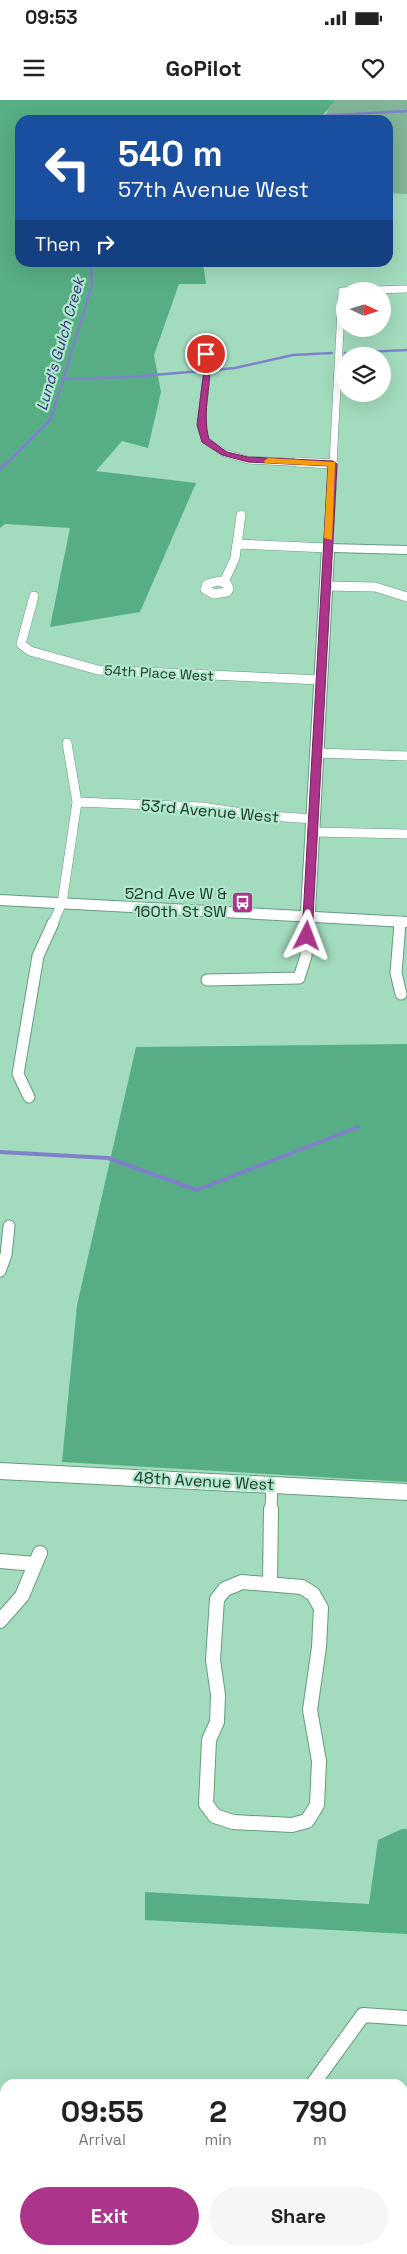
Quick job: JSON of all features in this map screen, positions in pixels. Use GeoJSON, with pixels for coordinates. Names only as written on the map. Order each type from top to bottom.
{"type":"FeatureCollection","features":[{"type":"Feature","properties":{"kind":"street"},"geometry":{"type":"LineString","coordinates":[[207,980],[299,978],[306,956],[342,291],[407,288]]}},
{"type":"Feature","properties":{"kind":"street"},"geometry":{"type":"LineString","coordinates":[[206,354],[208,370],[201,425],[205,440],[224,453],[248,460],[333,464]]}},
{"type":"Feature","properties":{"kind":"street"},"geometry":{"type":"LineString","coordinates":[[224,582],[233,569],[242,515]]}},
{"type":"Feature","properties":{"kind":"street"},"geometry":{"type":"LineString","coordinates":[[238,544],[407,550]]}},
{"type":"Feature","properties":{"kind":"street"},"geometry":{"type":"LineString","coordinates":[[326,586],[375,587],[407,597]]}},
{"type":"Feature","properties":{"kind":"street","name":"54th Place West"},"geometry":{"type":"LineString","coordinates":[[34,596],[21,644],[30,651],[98,670],[321,680]]}},
{"type":"Feature","properties":{"kind":"street"},"geometry":{"type":"LineString","coordinates":[[28,1097],[18,1074],[38,956],[62,903],[77,802],[67,743]]}},
{"type":"Feature","properties":{"kind":"street"},"geometry":{"type":"LineString","coordinates":[[317,753],[407,756]]}},
{"type":"Feature","properties":{"kind":"street","name":"53rd Avenue West"},"geometry":{"type":"LineString","coordinates":[[77,802],[202,807],[313,826],[407,834]]}},
{"type":"Feature","properties":{"kind":"street"},"geometry":{"type":"LineString","coordinates":[[0,900],[404,921],[396,973],[402,994]]}},
{"type":"Feature","properties":{"kind":"street"},"geometry":{"type":"LineString","coordinates":[[0,1271],[6,1255],[9,1226]]}},
{"type":"Feature","properties":{"kind":"street","name":"48th Avenue West"},"geometry":{"type":"LineString","coordinates":[[0,1471],[407,1492]]}},
{"type":"Feature","properties":{"kind":"street"},"geometry":{"type":"LineString","coordinates":[[270,1584],[272,1484]]}},
{"type":"Feature","properties":{"kind":"street"},"geometry":{"type":"LineString","coordinates":[[0,1561],[37,1558],[22,1596],[0,1621]]}},
{"type":"Feature","properties":{"kind":"street"},"geometry":{"type":"LineString","coordinates":[[242,1582],[270,1584],[302,1587],[314,1594],[321,1608],[319,1647],[310,1710],[316,1735],[319,1761],[317,1805],[307,1821],[292,1825],[233,1822],[215,1816],[206,1804],[209,1740],[217,1722],[218,1695],[213,1660],[217,1599],[226,1589],[242,1582]]}},
{"type":"Feature","properties":{"kind":"street"},"geometry":{"type":"LineString","coordinates":[[317,2079],[363,2015],[407,2018]]}},
{"type":"Feature","properties":{"kind":"green space"},"geometry":{"type":"Polygon","coordinates":[[[0,100],[335,100],[323,115],[15,115],[15,267],[204,267],[206,284],[179,284],[154,355],[161,392],[148,448],[122,441],[96,471],[196,483],[140,612],[50,627],[70,528],[5,524],[0,528],[0,100]]]}},
{"type":"Feature","properties":{"kind":"green space"},"geometry":{"type":"Polygon","coordinates":[[[329,100],[407,100],[407,194],[393,193],[393,115],[327,115],[329,100]]]}},
{"type":"Feature","properties":{"kind":"green space"},"geometry":{"type":"Polygon","coordinates":[[[407,1044],[407,1482],[62,1462],[77,1305],[136,1047],[407,1044]]]}},
{"type":"Feature","properties":{"kind":"green space"},"geometry":{"type":"Polygon","coordinates":[[[402,1829],[407,1829],[407,1934],[145,1920],[145,1892],[369,1904],[378,1840],[402,1829]]]}},
{"type":"Feature","properties":{"kind":"waterway","name":"Lund's Gulch Creek"},"geometry":{"type":"LineString","coordinates":[[336,115],[407,111]]}},
{"type":"Feature","properties":{"kind":"waterway","name":"Lund's Gulch Creek"},"geometry":{"type":"LineString","coordinates":[[63,379],[92,285],[91,267]]}},
{"type":"Feature","properties":{"kind":"waterway"},"geometry":{"type":"LineString","coordinates":[[391,351],[407,350]]}},
{"type":"Feature","properties":{"kind":"waterway"},"geometry":{"type":"LineString","coordinates":[[214,370],[235,368],[293,355],[332,353]]}},
{"type":"Feature","properties":{"kind":"waterway"},"geometry":{"type":"LineString","coordinates":[[63,379],[130,377],[201,371]]}},
{"type":"Feature","properties":{"kind":"waterway","name":"Lund's Gulch Creek"},"geometry":{"type":"LineString","coordinates":[[6,464],[51,419],[63,379]]}},
{"type":"Feature","properties":{"kind":"waterway","name":"Lund's Gulch Creek"},"geometry":{"type":"LineString","coordinates":[[0,469],[7,462]]}},
{"type":"Feature","properties":{"kind":"waterway","name":"Lund's Gulch Creek"},"geometry":{"type":"LineString","coordinates":[[0,1152],[108,1158],[197,1190],[358,1127]]}},
{"type":"Feature","properties":{"kind":"slow traffic"},"geometry":{"type":"LineString","coordinates":[[268,461],[333,464],[329,538]]}},
{"type":"Feature","properties":{"kind":"place","name":"52nd Ave W & 160th St SW"},"geometry":{"type":"Point","coordinates":[243,902]}},
{"type":"Feature","properties":{"kind":"route"},"geometry":{"type":"LineString","coordinates":[[206,354],[208,370],[201,425],[205,440],[224,453],[248,460],[333,464],[307,936]]}}]}
